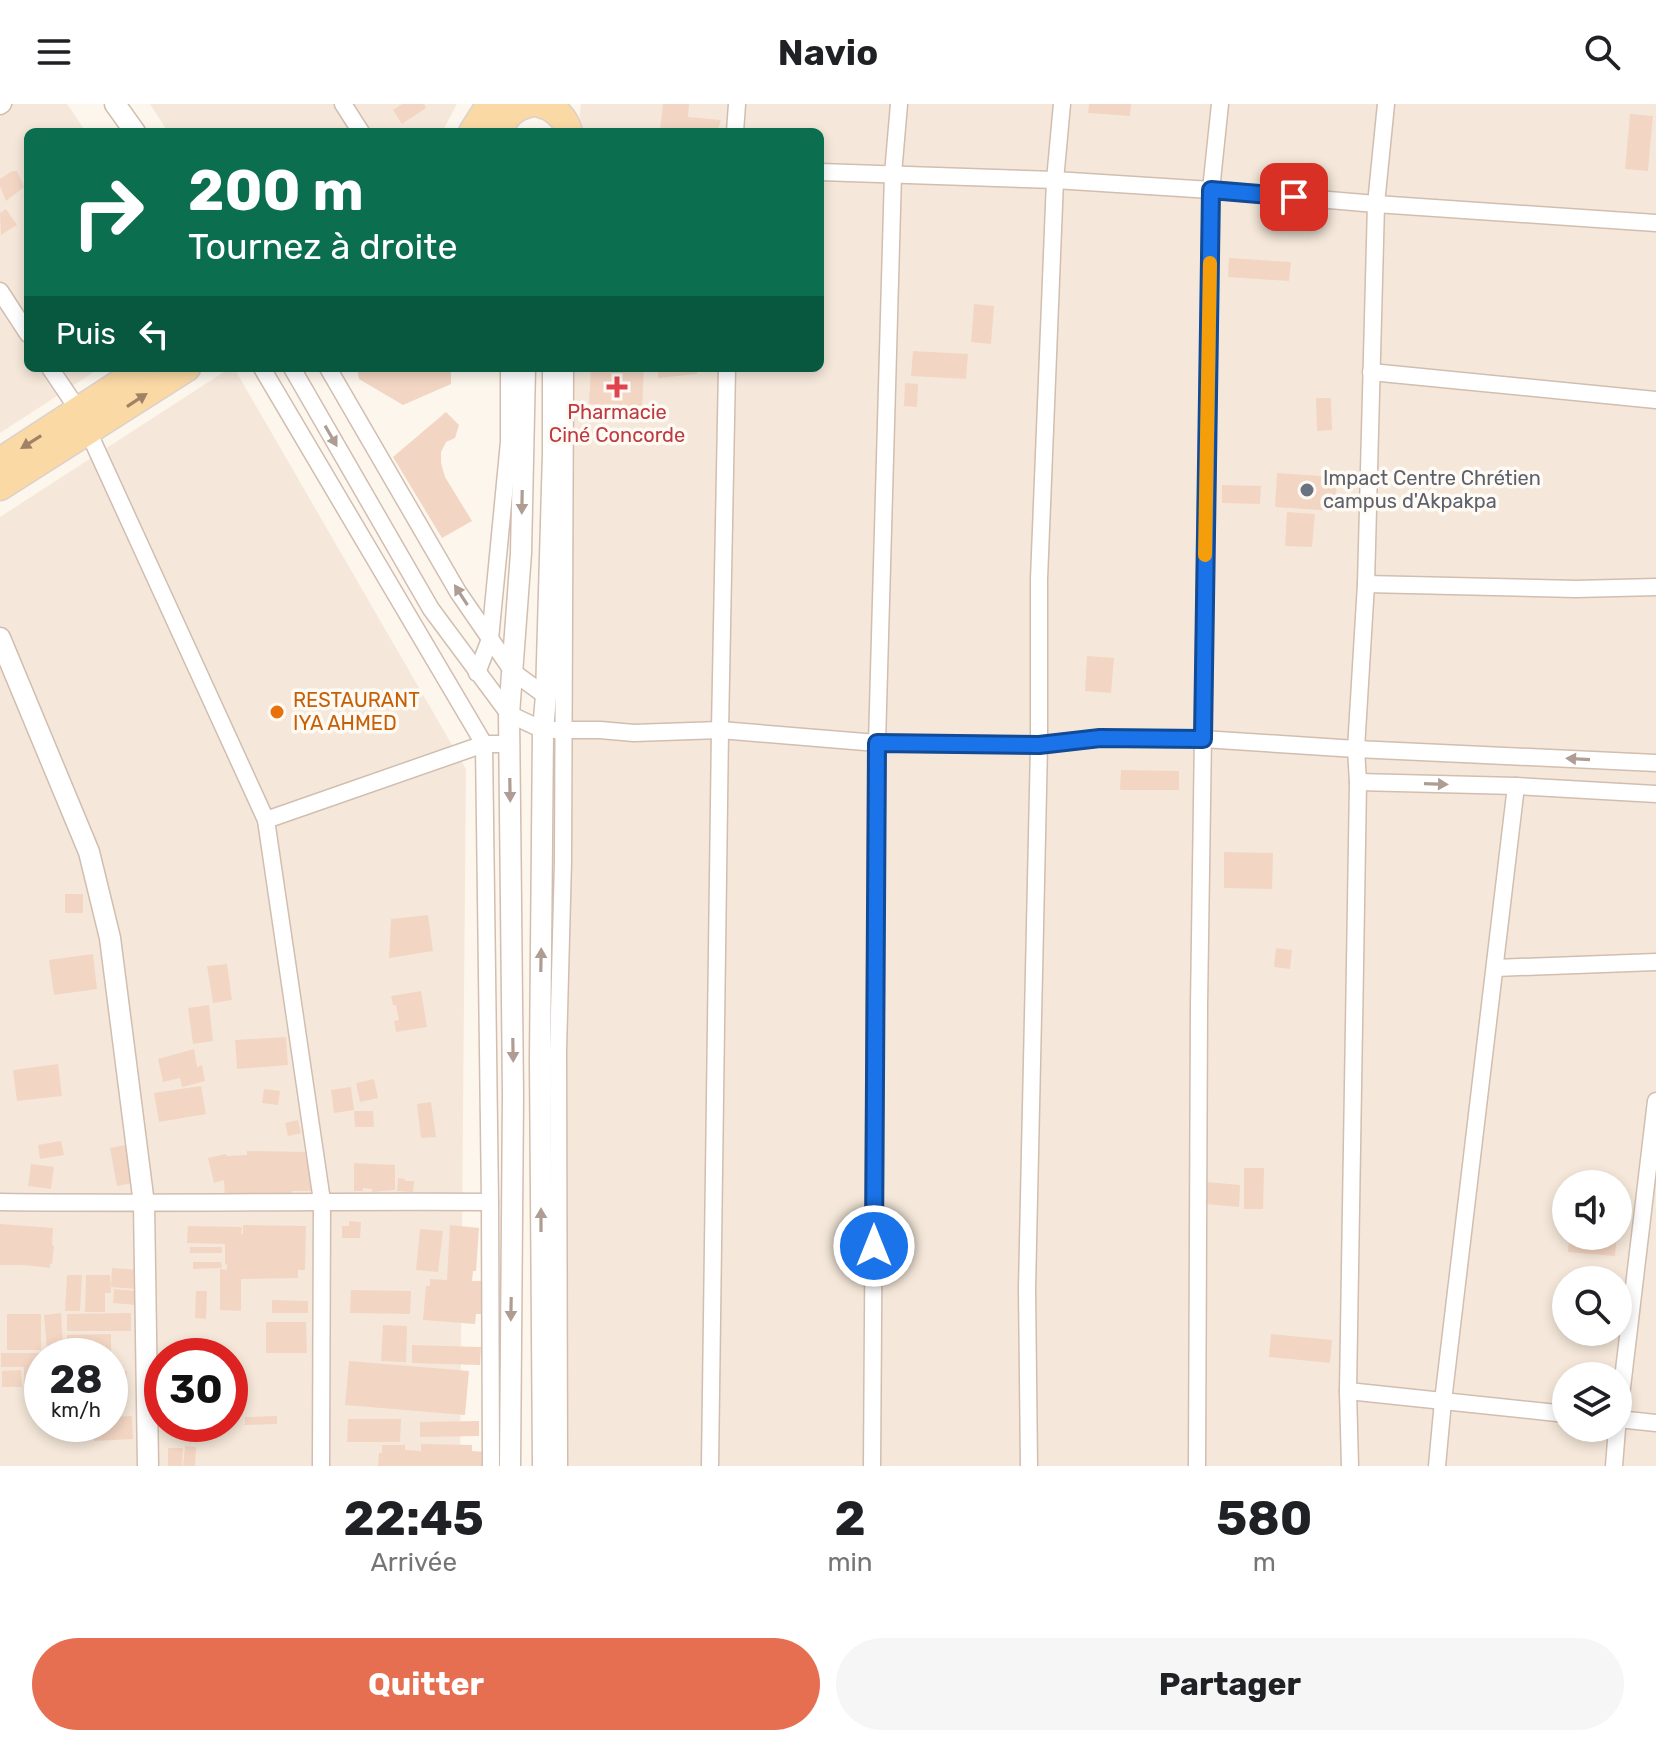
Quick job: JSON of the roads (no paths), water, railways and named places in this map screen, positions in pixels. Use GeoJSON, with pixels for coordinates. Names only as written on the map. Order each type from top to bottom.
{"type":"FeatureCollection","features":[{"type":"Feature","properties":{"kind":"main road"},"geometry":{"type":"LineString","coordinates":[[475,128],[490,104]]}},
{"type":"Feature","properties":{"kind":"main road"},"geometry":{"type":"LineString","coordinates":[[502,128],[516,108],[527,104]]}},
{"type":"Feature","properties":{"kind":"main road"},"geometry":{"type":"LineString","coordinates":[[540,104],[554,109],[566,119]]}},
{"type":"Feature","properties":{"kind":"main road"},"geometry":{"type":"LineString","coordinates":[[0,487],[84,421],[139,372]]}},
{"type":"Feature","properties":{"kind":"main road"},"geometry":{"type":"LineString","coordinates":[[0,461],[179,372]]}},
{"type":"Feature","properties":{"kind":"street"},"geometry":{"type":"LineString","coordinates":[[115,104],[132,128]]}},
{"type":"Feature","properties":{"kind":"street"},"geometry":{"type":"LineString","coordinates":[[343,104],[358,128]]}},
{"type":"Feature","properties":{"kind":"street"},"geometry":{"type":"LineString","coordinates":[[735,128],[737,104]]}},
{"type":"Feature","properties":{"kind":"street"},"geometry":{"type":"LineString","coordinates":[[872,1466],[877,743],[893,174],[899,104]]}},
{"type":"Feature","properties":{"kind":"street"},"geometry":{"type":"LineString","coordinates":[[1029,1466],[1027,1288],[1039,745],[1039,579],[1055,180],[1062,104]]}},
{"type":"Feature","properties":{"kind":"street"},"geometry":{"type":"LineString","coordinates":[[1197,1466],[1198,1022],[1211,190],[1220,104]]}},
{"type":"Feature","properties":{"kind":"street"},"geometry":{"type":"LineString","coordinates":[[1350,1466],[1348,1391],[1358,782],[1356,749],[1366,584],[1376,204],[1386,104]]}},
{"type":"Feature","properties":{"kind":"street"},"geometry":{"type":"LineString","coordinates":[[824,172],[1055,180],[1656,223]]}},
{"type":"Feature","properties":{"kind":"street"},"geometry":{"type":"LineString","coordinates":[[0,291],[24,328]]}},
{"type":"Feature","properties":{"kind":"street"},"geometry":{"type":"LineString","coordinates":[[53,372],[84,421],[266,820],[322,1201],[321,1466]]}},
{"type":"Feature","properties":{"kind":"street"},"geometry":{"type":"LineString","coordinates":[[264,372],[484,744],[491,1466]]}},
{"type":"Feature","properties":{"kind":"street"},"geometry":{"type":"LineString","coordinates":[[294,372],[431,609],[477,673],[509,714],[552,730],[634,733],[720,730],[877,743],[1039,745],[1100,738],[1203,739],[1656,763]]}},
{"type":"Feature","properties":{"kind":"street"},"geometry":{"type":"LineString","coordinates":[[330,372],[458,592],[513,672],[546,696]]}},
{"type":"Feature","properties":{"kind":"street"},"geometry":{"type":"LineString","coordinates":[[477,673],[490,639],[509,442],[509,372]]}},
{"type":"Feature","properties":{"kind":"street"},"geometry":{"type":"LineString","coordinates":[[510,1466],[513,1095],[509,714],[521,553],[525,372]]}},
{"type":"Feature","properties":{"kind":"street"},"geometry":{"type":"LineString","coordinates":[[553,372],[546,696],[552,730],[563,861],[558,1051],[559,1466]]}},
{"type":"Feature","properties":{"kind":"street"},"geometry":{"type":"LineString","coordinates":[[543,1466],[540,1045],[565,372]]}},
{"type":"Feature","properties":{"kind":"street"},"geometry":{"type":"LineString","coordinates":[[710,1466],[727,372]]}},
{"type":"Feature","properties":{"kind":"street"},"geometry":{"type":"LineString","coordinates":[[1371,372],[1656,400]]}},
{"type":"Feature","properties":{"kind":"street"},"geometry":{"type":"LineString","coordinates":[[1366,584],[1576,589],[1656,587]]}},
{"type":"Feature","properties":{"kind":"street"},"geometry":{"type":"LineString","coordinates":[[0,638],[89,852],[110,938],[144,1204],[148,1466]]}},
{"type":"Feature","properties":{"kind":"street"},"geometry":{"type":"LineString","coordinates":[[266,820],[484,744],[509,744]]}},
{"type":"Feature","properties":{"kind":"street"},"geometry":{"type":"LineString","coordinates":[[1358,782],[1656,794]]}},
{"type":"Feature","properties":{"kind":"street"},"geometry":{"type":"LineString","coordinates":[[1437,1466],[1516,786]]}},
{"type":"Feature","properties":{"kind":"street"},"geometry":{"type":"LineString","coordinates":[[1495,968],[1656,962]]}},
{"type":"Feature","properties":{"kind":"street"},"geometry":{"type":"LineString","coordinates":[[1625,1362],[1656,1101]]}},
{"type":"Feature","properties":{"kind":"street"},"geometry":{"type":"LineString","coordinates":[[0,1202],[490,1202]]}},
{"type":"Feature","properties":{"kind":"street"},"geometry":{"type":"LineString","coordinates":[[1348,1391],[1552,1413]]}},
{"type":"Feature","properties":{"kind":"street"},"geometry":{"type":"LineString","coordinates":[[1632,1421],[1656,1423]]}},
{"type":"Feature","properties":{"kind":"street"},"geometry":{"type":"LineString","coordinates":[[1614,1466],[1616,1442]]}},
{"type":"Feature","properties":{"kind":"place","name":"Pharmacie Ciné Concorde"},"geometry":{"type":"Point","coordinates":[617,387]}},
{"type":"Feature","properties":{"kind":"place","name":"Impact Centre Chrétien campus d'Akpakpa"},"geometry":{"type":"Point","coordinates":[1307,490]}},
{"type":"Feature","properties":{"kind":"place","name":"RESTAURANT IYA AHMED"},"geometry":{"type":"Point","coordinates":[277,712]}}]}
